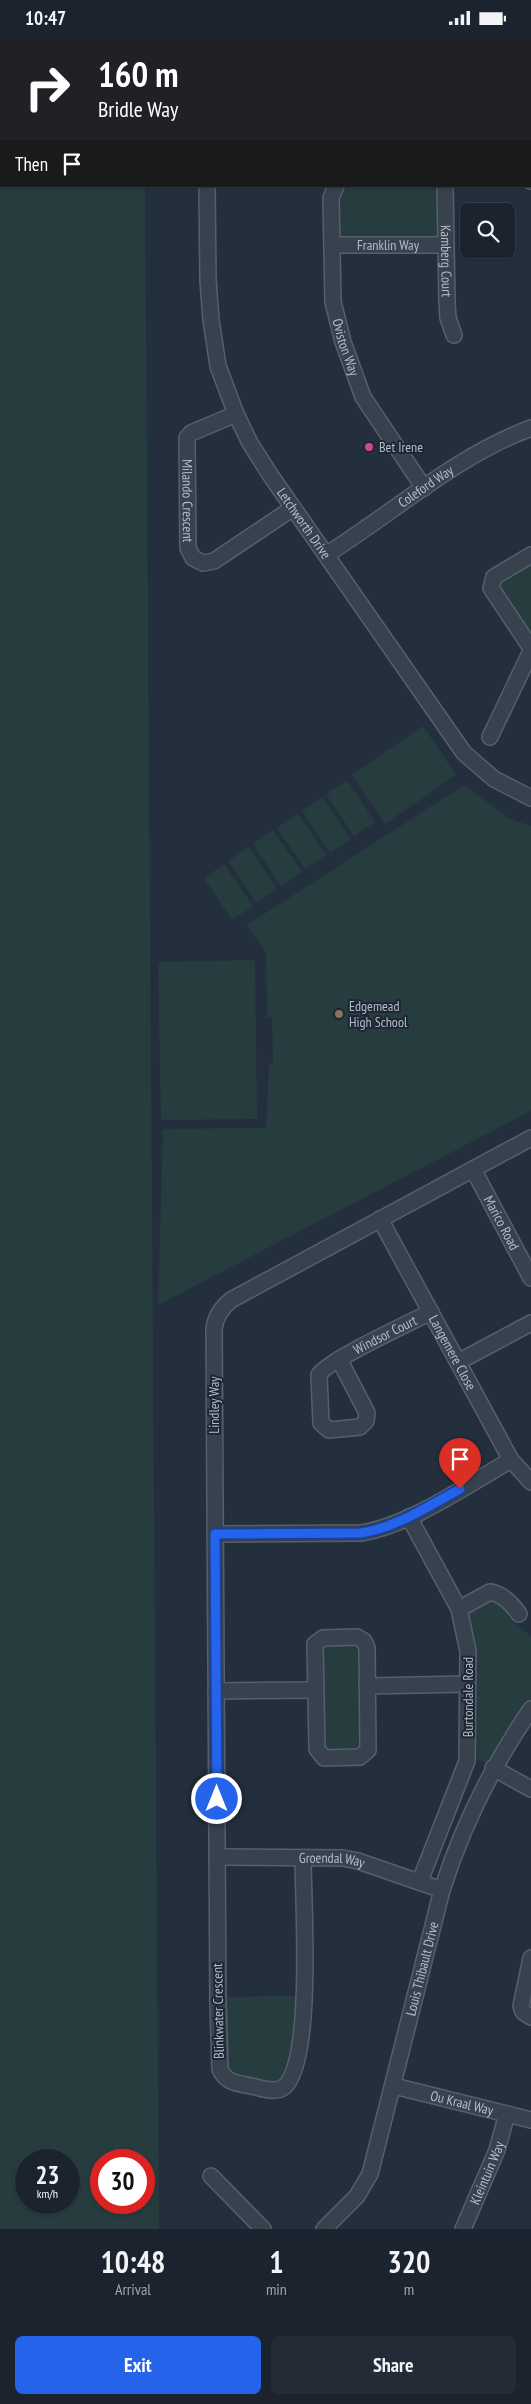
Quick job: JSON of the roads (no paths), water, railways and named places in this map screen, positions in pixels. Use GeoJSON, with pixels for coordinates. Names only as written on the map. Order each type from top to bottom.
{"type":"FeatureCollection","features":[{"type":"Feature","properties":{"kind":"street","name":"Letchworth Drive"},"geometry":{"type":"LineString","coordinates":[[207,187],[210,320],[218,366],[236,414],[250,443],[464,753],[494,779],[531,798]]}},
{"type":"Feature","properties":{"kind":"street","name":"Oviston Way"},"geometry":{"type":"LineString","coordinates":[[336,187],[331,198],[333,302],[356,381],[372,413],[424,488]]}},
{"type":"Feature","properties":{"kind":"street","name":"Kamberg Court"},"geometry":{"type":"LineString","coordinates":[[445,187],[444,245],[447,302],[448,318],[454,335]]}},
{"type":"Feature","properties":{"kind":"street","name":"Franklin Way"},"geometry":{"type":"LineString","coordinates":[[332,245],[444,245]]}},
{"type":"Feature","properties":{"kind":"street","name":"Milando Crescent"},"geometry":{"type":"LineString","coordinates":[[236,414],[191,433],[187,438],[188,548],[191,555],[202,563],[214,561],[293,507]]}},
{"type":"Feature","properties":{"kind":"street","name":"Coleford Way"},"geometry":{"type":"LineString","coordinates":[[326,555],[480,452],[504,438],[531,427]]}},
{"type":"Feature","properties":{"kind":"street"},"geometry":{"type":"LineString","coordinates":[[490,737],[531,649],[491,588],[494,577],[531,555]]}},
{"type":"Feature","properties":{"kind":"street","name":"Lindley Way"},"geometry":{"type":"LineString","coordinates":[[217,1857],[214,1330],[219,1311],[231,1300],[531,1138]]}},
{"type":"Feature","properties":{"kind":"street","name":"Marico Road"},"geometry":{"type":"LineString","coordinates":[[473,1169],[531,1277]]}},
{"type":"Feature","properties":{"kind":"street","name":"Langemere Close"},"geometry":{"type":"LineString","coordinates":[[380,1219],[511,1460],[531,1483]]}},
{"type":"Feature","properties":{"kind":"street","name":"Windsor Court"},"geometry":{"type":"LineString","coordinates":[[339,1359],[368,1417],[360,1427],[329,1430],[320,1423],[319,1375],[324,1368],[339,1359],[431,1312]]}},
{"type":"Feature","properties":{"kind":"street"},"geometry":{"type":"LineString","coordinates":[[458,1362],[531,1323]]}},
{"type":"Feature","properties":{"kind":"street"},"geometry":{"type":"LineString","coordinates":[[215,1534],[361,1533],[376,1531],[410,1517],[511,1460]]}},
{"type":"Feature","properties":{"kind":"street","name":"Burtondale Road"},"geometry":{"type":"LineString","coordinates":[[410,1517],[459,1609],[468,1651],[468,1752],[466,1767],[420,1881]]}},
{"type":"Feature","properties":{"kind":"street"},"geometry":{"type":"LineString","coordinates":[[459,1609],[490,1592],[502,1596],[519,1614]]}},
{"type":"Feature","properties":{"kind":"street"},"geometry":{"type":"LineString","coordinates":[[322,1637],[357,1637],[364,1641],[367,1648],[368,1746],[364,1755],[356,1758],[327,1758],[318,1753],[315,1690],[314,1647],[316,1641],[322,1637]]}},
{"type":"Feature","properties":{"kind":"street"},"geometry":{"type":"LineString","coordinates":[[367,1686],[467,1684]]}},
{"type":"Feature","properties":{"kind":"street"},"geometry":{"type":"LineString","coordinates":[[216,1691],[315,1690]]}},
{"type":"Feature","properties":{"kind":"street","name":"Louis Thibault Drive"},"geometry":{"type":"LineString","coordinates":[[324,2229],[357,2196],[370,2174],[394,2086],[442,1890],[457,1844],[493,1768],[531,1709]]}},
{"type":"Feature","properties":{"kind":"street"},"geometry":{"type":"LineString","coordinates":[[493,1768],[531,1789]]}},
{"type":"Feature","properties":{"kind":"street","name":"Groendal Way"},"geometry":{"type":"LineString","coordinates":[[217,1857],[329,1857],[358,1861],[442,1890]]}},
{"type":"Feature","properties":{"kind":"street","name":"Blinkwater Crescent"},"geometry":{"type":"LineString","coordinates":[[217,1857],[220,2069],[223,2077],[229,2082],[274,2091],[282,2089],[289,2082],[298,2053],[304,2018],[303,1858]]}},
{"type":"Feature","properties":{"kind":"street"},"geometry":{"type":"LineString","coordinates":[[531,1957],[521,2006],[523,2012],[531,2017]]}},
{"type":"Feature","properties":{"kind":"street","name":"Ou Kraal Way"},"geometry":{"type":"LineString","coordinates":[[394,2086],[531,2120]]}},
{"type":"Feature","properties":{"kind":"street","name":"Kleintuin Way"},"geometry":{"type":"LineString","coordinates":[[463,2229],[497,2150],[507,2114]]}},
{"type":"Feature","properties":{"kind":"street"},"geometry":{"type":"LineString","coordinates":[[211,2176],[263,2229]]}},
{"type":"Feature","properties":{"kind":"place","name":"Bet Irene"},"geometry":{"type":"Point","coordinates":[369,447]}},
{"type":"Feature","properties":{"kind":"place","name":"Edgemead High School"},"geometry":{"type":"Point","coordinates":[339,1014]}}]}
